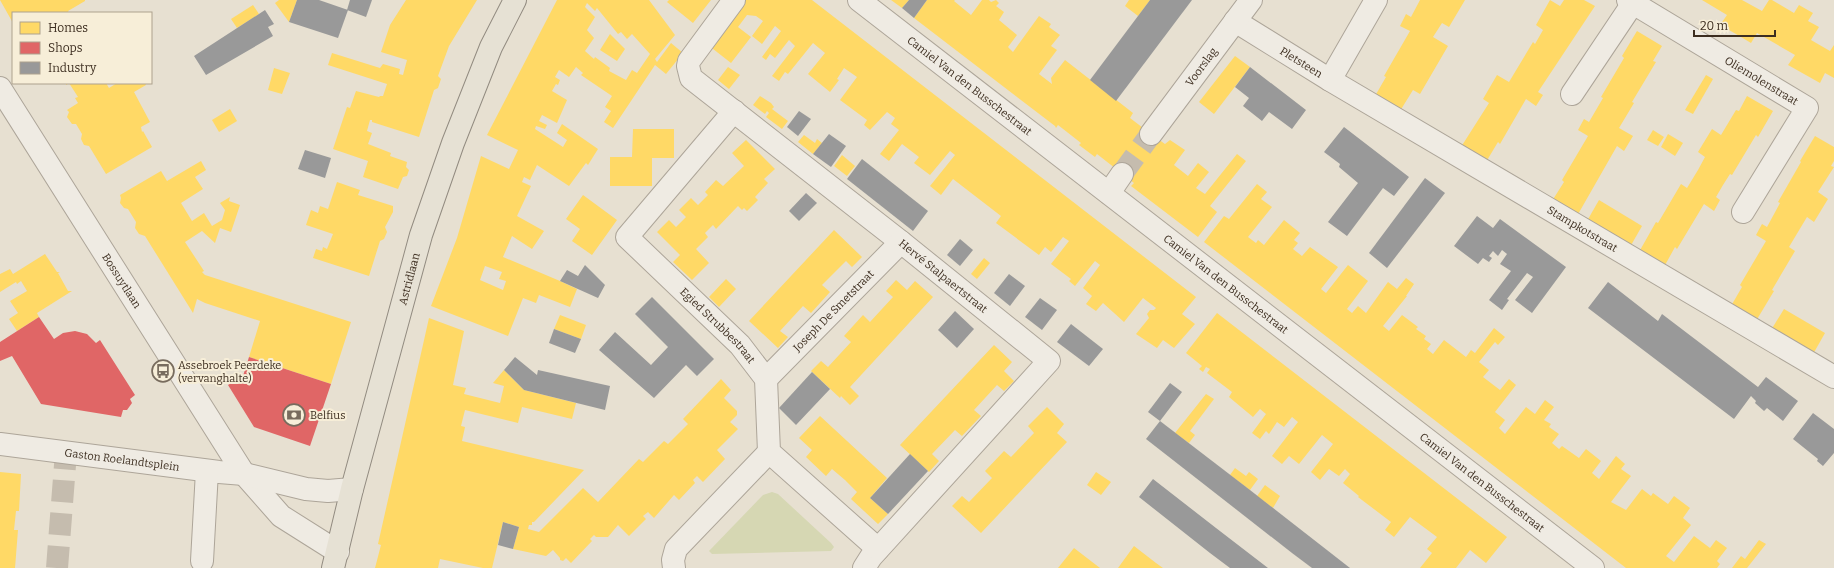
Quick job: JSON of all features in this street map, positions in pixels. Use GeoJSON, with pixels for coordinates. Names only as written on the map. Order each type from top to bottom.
{"type":"FeatureCollection","features":[{"type":"Feature","properties":{"kind":"main road","name":"Astridlaan"},"geometry":{"type":"LineString","coordinates":[[335,560],[352,489],[421,235],[453,143],[488,55],[515,0]]}},
{"type":"Feature","properties":{"kind":"street","name":"Hervé Stalpaertstraat"},"geometry":{"type":"LineString","coordinates":[[734,0],[690,61],[688,72],[696,83],[901,242],[1049,361],[878,549],[864,568]]}},
{"type":"Feature","properties":{"kind":"street","name":"Camiel Van den Busschestraat"},"geometry":{"type":"LineString","coordinates":[[859,0],[1593,568]]}},
{"type":"Feature","properties":{"kind":"street","name":"Voorslag"},"geometry":{"type":"LineString","coordinates":[[1151,134],[1251,0]]}},
{"type":"Feature","properties":{"kind":"street","name":"Pletsteen"},"geometry":{"type":"LineString","coordinates":[[1235,21],[1330,80],[1376,0]]}},
{"type":"Feature","properties":{"kind":"street","name":"Oliemolenstraat"},"geometry":{"type":"LineString","coordinates":[[1572,94],[1630,2],[1807,108],[1743,212]]}},
{"type":"Feature","properties":{"kind":"street","name":"Stampkotstraat"},"geometry":{"type":"LineString","coordinates":[[1330,80],[1834,377]]}},
{"type":"Feature","properties":{"kind":"street","name":"Bossuytlaan"},"geometry":{"type":"LineString","coordinates":[[0,88],[244,474],[281,516],[335,560]]}},
{"type":"Feature","properties":{"kind":"street","name":"Egied Strubbestraat"},"geometry":{"type":"LineString","coordinates":[[734,111],[627,237],[740,345],[766,379]]}},
{"type":"Feature","properties":{"kind":"street"},"geometry":{"type":"LineString","coordinates":[[1109,193],[1122,174]]}},
{"type":"Feature","properties":{"kind":"street","name":"Joseph De Smetstraat"},"geometry":{"type":"LineString","coordinates":[[766,379],[901,242]]}},
{"type":"Feature","properties":{"kind":"street"},"geometry":{"type":"LineString","coordinates":[[674,568],[673,560],[676,549],[768,452],[766,379]]}},
{"type":"Feature","properties":{"kind":"street","name":"Gaston Roelandtsplein"},"geometry":{"type":"LineString","coordinates":[[0,444],[207,471],[244,474]]}},
{"type":"Feature","properties":{"kind":"street"},"geometry":{"type":"LineString","coordinates":[[768,452],[878,549]]}},
{"type":"Feature","properties":{"kind":"street"},"geometry":{"type":"LineString","coordinates":[[202,561],[207,471]]}},
{"type":"Feature","properties":{"kind":"street"},"geometry":{"type":"LineString","coordinates":[[244,474],[306,489],[328,491],[352,489]]}},
{"type":"Feature","properties":{"kind":"green space"},"geometry":{"type":"Polygon","coordinates":[[[772,492],[778,494],[831,543],[834,547],[831,551],[712,554],[709,551],[763,495],[772,492]]]}},
{"type":"Feature","properties":{"kind":"building: Homes"},"geometry":{"type":"Polygon","coordinates":[[[0,0],[85,0],[68,12],[12,12],[12,21],[0,0]]]}},
{"type":"Feature","properties":{"kind":"building: Homes"},"geometry":{"type":"Polygon","coordinates":[[[279,0],[297,0],[289,22],[275,3],[279,0]]]}},
{"type":"Feature","properties":{"kind":"building: Homes"},"geometry":{"type":"Polygon","coordinates":[[[406,0],[477,0],[449,46],[438,76],[441,79],[438,88],[434,90],[419,137],[372,122],[372,120],[370,120],[367,131],[372,133],[368,144],[391,153],[390,156],[407,162],[406,167],[409,170],[407,176],[403,177],[398,189],[363,177],[368,161],[333,149],[347,107],[350,108],[356,91],[379,97],[383,96],[387,84],[328,65],[332,53],[380,68],[383,64],[400,69],[399,74],[403,75],[407,60],[381,52],[390,25],[406,0]]]}},
{"type":"Feature","properties":{"kind":"building: Homes"},"geometry":{"type":"Polygon","coordinates":[[[557,0],[649,0],[675,35],[655,59],[657,62],[671,43],[683,53],[666,74],[655,65],[613,128],[604,122],[611,111],[605,107],[612,96],[581,75],[583,73],[576,67],[569,77],[559,70],[555,77],[560,80],[558,85],[556,84],[552,91],[567,100],[557,123],[542,115],[539,121],[547,125],[545,129],[536,126],[535,129],[563,147],[567,140],[557,133],[562,124],[598,149],[588,165],[586,163],[569,186],[537,165],[530,180],[524,177],[522,182],[531,186],[517,216],[544,231],[532,249],[512,236],[503,257],[577,289],[570,307],[539,295],[536,303],[523,298],[508,336],[431,306],[457,238],[481,156],[509,169],[518,150],[487,135],[557,0]],[[587,3],[585,7],[595,17],[587,30],[594,38],[585,51],[594,59],[595,57],[610,68],[609,71],[626,80],[632,70],[637,73],[650,54],[632,34],[627,39],[621,32],[618,34],[597,8],[595,11],[587,3]],[[485,266],[480,280],[503,290],[506,281],[499,279],[502,272],[485,266]]]}},
{"type":"Feature","properties":{"kind":"building: Homes"},"geometry":{"type":"Polygon","coordinates":[[[669,0],[711,0],[693,23],[667,2],[669,0]]]}},
{"type":"Feature","properties":{"kind":"building: Homes"},"geometry":{"type":"Polygon","coordinates":[[[744,0],[812,0],[1196,297],[1182,314],[1195,324],[1174,348],[1163,340],[1157,348],[1136,334],[1149,318],[1147,314],[1150,310],[1154,310],[1156,308],[1143,298],[1124,322],[1103,303],[1096,311],[1086,304],[1092,296],[1083,288],[1100,265],[1095,261],[1075,286],[1069,281],[1071,279],[1051,264],[1069,241],[1063,237],[1051,252],[1045,247],[1039,255],[996,223],[1001,216],[953,179],[941,195],[930,186],[955,155],[950,151],[930,175],[914,163],[919,157],[902,144],[889,161],[880,154],[899,130],[891,124],[895,118],[887,112],[870,130],[864,125],[867,120],[840,100],[857,77],[844,68],[837,79],[839,80],[830,92],[808,74],[825,53],[813,43],[788,74],[785,72],[779,81],[772,76],[795,46],[789,40],[775,58],[770,54],[766,60],[762,57],[781,31],[775,26],[762,44],[752,36],[763,21],[756,16],[747,15],[738,27],[751,37],[731,63],[708,45],[744,0]]]}},
{"type":"Feature","properties":{"kind":"building: Homes"},"geometry":{"type":"Polygon","coordinates":[[[891,0],[909,0],[902,8],[891,0]]]}},
{"type":"Feature","properties":{"kind":"building: Homes"},"geometry":{"type":"Polygon","coordinates":[[[927,0],[955,0],[954,1],[971,15],[982,0],[989,0],[991,2],[996,0],[999,3],[996,6],[1004,12],[999,20],[1017,35],[1008,47],[1013,52],[1039,16],[1051,24],[1049,27],[1060,35],[1051,46],[1057,50],[1039,74],[1052,84],[1051,78],[1065,60],[1133,113],[1130,118],[1151,134],[1165,144],[1170,140],[1185,150],[1174,165],[1188,176],[1198,163],[1209,172],[1196,188],[1205,194],[1237,154],[1246,161],[1210,206],[1217,212],[1198,237],[1131,186],[1134,183],[1097,154],[1095,157],[1079,145],[1081,143],[1058,125],[1056,128],[914,18],[927,0]]]}},
{"type":"Feature","properties":{"kind":"building: Homes"},"geometry":{"type":"Polygon","coordinates":[[[1129,0],[1150,0],[1138,16],[1125,6],[1129,0]]]}},
{"type":"Feature","properties":{"kind":"building: Homes"},"geometry":{"type":"Polygon","coordinates":[[[1420,0],[1465,0],[1449,27],[1442,23],[1433,37],[1448,46],[1420,94],[1413,90],[1400,111],[1375,96],[1386,77],[1384,76],[1410,31],[1400,26],[1406,14],[1411,17],[1420,0]]]}},
{"type":"Feature","properties":{"kind":"building: Homes"},"geometry":{"type":"Polygon","coordinates":[[[1550,0],[1560,6],[1564,0],[1584,0],[1595,6],[1538,92],[1543,95],[1536,106],[1526,99],[1500,144],[1498,142],[1486,162],[1461,147],[1489,103],[1483,99],[1497,75],[1509,82],[1533,42],[1535,44],[1543,30],[1536,25],[1550,0]]]}},
{"type":"Feature","properties":{"kind":"building: Homes"},"geometry":{"type":"Polygon","coordinates":[[[1702,0],[1742,0],[1762,11],[1769,0],[1772,0],[1794,13],[1799,5],[1813,13],[1808,21],[1819,27],[1811,40],[1830,51],[1834,45],[1834,78],[1825,73],[1820,83],[1788,65],[1795,55],[1757,33],[1751,43],[1720,25],[1727,15],[1702,0]]]}},
{"type":"Feature","properties":{"kind":"building: Homes"},"geometry":{"type":"Polygon","coordinates":[[[253,5],[259,14],[237,28],[231,19],[253,5]]]}},
{"type":"Feature","properties":{"kind":"building: Homes"},"geometry":{"type":"Polygon","coordinates":[[[1637,31],[1662,46],[1653,61],[1656,62],[1632,102],[1634,103],[1619,128],[1633,136],[1624,151],[1617,146],[1577,216],[1552,201],[1564,182],[1562,180],[1588,136],[1578,130],[1584,119],[1589,122],[1603,98],[1601,97],[1624,58],[1622,56],[1637,31]]]}},
{"type":"Feature","properties":{"kind":"building: Homes"},"geometry":{"type":"Polygon","coordinates":[[[610,34],[625,49],[617,61],[600,50],[610,34]]]}},
{"type":"Feature","properties":{"kind":"building: Homes"},"geometry":{"type":"Polygon","coordinates":[[[1235,56],[1250,67],[1214,114],[1199,102],[1235,56]]]}},
{"type":"Feature","properties":{"kind":"building: Homes"},"geometry":{"type":"Polygon","coordinates":[[[728,67],[740,75],[729,89],[718,80],[728,67]]]}},
{"type":"Feature","properties":{"kind":"building: Homes"},"geometry":{"type":"Polygon","coordinates":[[[274,68],[290,73],[282,94],[268,90],[274,68]]]}},
{"type":"Feature","properties":{"kind":"building: Homes"},"geometry":{"type":"Polygon","coordinates":[[[1706,75],[1713,79],[1693,114],[1685,110],[1706,75]]]}},
{"type":"Feature","properties":{"kind":"building: Homes"},"geometry":{"type":"Polygon","coordinates":[[[70,84],[107,84],[109,88],[115,84],[146,84],[134,92],[150,122],[141,127],[142,132],[143,131],[152,147],[106,174],[89,146],[84,145],[81,139],[82,134],[76,124],[72,124],[67,117],[69,112],[67,110],[78,103],[75,98],[78,97],[70,84]]]}},
{"type":"Feature","properties":{"kind":"building: Homes"},"geometry":{"type":"Polygon","coordinates":[[[760,96],[771,103],[774,107],[772,109],[788,121],[782,129],[766,117],[769,113],[767,111],[765,114],[753,105],[760,96]]]}},
{"type":"Feature","properties":{"kind":"building: Homes"},"geometry":{"type":"Polygon","coordinates":[[[1747,96],[1773,111],[1758,137],[1756,135],[1732,175],[1730,174],[1723,185],[1716,197],[1720,200],[1714,211],[1704,204],[1677,249],[1675,247],[1664,267],[1639,252],[1656,222],[1658,223],[1681,184],[1687,188],[1698,170],[1705,157],[1698,152],[1712,129],[1721,135],[1736,110],[1739,111],[1747,96]]]}},
{"type":"Feature","properties":{"kind":"building: Homes"},"geometry":{"type":"Polygon","coordinates":[[[230,109],[237,121],[219,132],[212,120],[230,109]]]}},
{"type":"Feature","properties":{"kind":"building: Homes"},"geometry":{"type":"Polygon","coordinates":[[[633,129],[674,129],[674,158],[652,158],[652,186],[610,186],[610,157],[632,157],[633,129]]]}},
{"type":"Feature","properties":{"kind":"building: Homes"},"geometry":{"type":"Polygon","coordinates":[[[1653,130],[1664,137],[1658,146],[1647,140],[1653,130]]]}},
{"type":"Feature","properties":{"kind":"building: Homes"},"geometry":{"type":"Polygon","coordinates":[[[1668,134],[1683,143],[1675,156],[1661,147],[1668,134]]]}},
{"type":"Feature","properties":{"kind":"building: Homes"},"geometry":{"type":"Polygon","coordinates":[[[804,135],[815,143],[817,139],[822,143],[813,154],[798,142],[804,135]]]}},
{"type":"Feature","properties":{"kind":"building: Homes"},"geometry":{"type":"Polygon","coordinates":[[[1815,136],[1834,147],[1834,161],[1831,166],[1834,167],[1818,192],[1828,199],[1814,222],[1807,217],[1789,247],[1795,251],[1756,321],[1731,306],[1742,287],[1740,285],[1766,241],[1756,235],[1762,224],[1767,227],[1780,203],[1778,202],[1815,136]]]}},
{"type":"Feature","properties":{"kind":"building: Homes"},"geometry":{"type":"Polygon","coordinates":[[[746,140],[775,169],[764,179],[768,183],[755,197],[758,200],[747,211],[744,208],[742,210],[738,206],[716,229],[713,225],[705,233],[708,237],[696,249],[709,263],[692,280],[673,262],[680,255],[657,232],[669,220],[676,227],[686,217],[679,210],[691,198],[698,205],[708,195],[705,192],[716,180],[723,186],[744,166],[732,153],[746,140]]]}},
{"type":"Feature","properties":{"kind":"building: Homes"},"geometry":{"type":"Polygon","coordinates":[[[842,155],[855,166],[847,176],[834,166],[842,155]]]}},
{"type":"Feature","properties":{"kind":"building: Homes"},"geometry":{"type":"Polygon","coordinates":[[[201,161],[206,170],[195,177],[203,189],[181,203],[192,221],[204,213],[212,226],[222,220],[225,210],[220,203],[230,197],[229,201],[240,205],[231,232],[220,228],[215,243],[202,231],[185,242],[204,271],[202,272],[205,275],[351,322],[331,384],[249,357],[260,321],[197,299],[193,313],[145,236],[139,234],[135,228],[136,222],[128,209],[124,208],[120,203],[120,195],[161,171],[167,181],[201,161]]]}},
{"type":"Feature","properties":{"kind":"building: Homes"},"geometry":{"type":"Polygon","coordinates":[[[337,182],[360,190],[358,195],[393,206],[393,212],[385,227],[387,232],[384,239],[380,241],[369,276],[313,258],[316,249],[322,251],[323,247],[327,249],[333,234],[306,225],[311,210],[318,213],[320,206],[328,209],[337,182]]]}},
{"type":"Feature","properties":{"kind":"building: Homes"},"geometry":{"type":"Polygon","coordinates":[[[1257,184],[1267,192],[1261,199],[1272,207],[1248,237],[1256,243],[1258,240],[1264,245],[1284,220],[1300,233],[1294,240],[1298,243],[1293,249],[1302,256],[1310,247],[1338,267],[1321,289],[1326,293],[1348,265],[1368,281],[1347,309],[1352,313],[1358,306],[1366,313],[1388,282],[1397,289],[1406,278],[1414,284],[1407,296],[1383,326],[1389,331],[1402,315],[1418,327],[1416,329],[1426,336],[1424,339],[1431,344],[1427,349],[1433,354],[1444,340],[1466,357],[1471,350],[1475,353],[1494,328],[1505,337],[1498,345],[1495,342],[1479,362],[1489,370],[1483,377],[1500,390],[1509,379],[1516,385],[1495,412],[1505,420],[1499,428],[1505,434],[1526,407],[1535,414],[1545,400],[1554,407],[1544,420],[1551,424],[1549,427],[1559,434],[1552,443],[1559,449],[1562,446],[1579,458],[1586,449],[1601,461],[1592,473],[1599,479],[1616,456],[1625,464],[1621,469],[1631,476],[1611,502],[1626,510],[1642,489],[1651,496],[1653,493],[1668,504],[1674,496],[1690,508],[1683,518],[1691,525],[1666,556],[1674,562],[1694,536],[1710,548],[1716,540],[1727,548],[1717,561],[1720,564],[1717,568],[1626,568],[1204,242],[1224,216],[1229,219],[1257,184]]]}},
{"type":"Feature","properties":{"kind":"building: Homes"},"geometry":{"type":"Polygon","coordinates":[[[583,195],[617,220],[592,255],[572,241],[580,229],[566,219],[583,195]]]}},
{"type":"Feature","properties":{"kind":"building: Homes"},"geometry":{"type":"Polygon","coordinates":[[[1599,200],[1642,226],[1630,247],[1587,221],[1599,200]]]}},
{"type":"Feature","properties":{"kind":"building: Homes"},"geometry":{"type":"Polygon","coordinates":[[[834,230],[862,257],[852,267],[846,261],[822,285],[830,292],[811,313],[803,306],[780,331],[788,337],[778,348],[749,321],[834,230]]]}},
{"type":"Feature","properties":{"kind":"building: Homes"},"geometry":{"type":"Polygon","coordinates":[[[45,254],[57,272],[60,272],[58,273],[68,291],[72,291],[37,313],[39,317],[17,331],[9,319],[18,313],[10,301],[27,291],[21,281],[17,284],[16,282],[0,292],[0,274],[10,269],[13,274],[45,254]]]}},
{"type":"Feature","properties":{"kind":"building: Homes"},"geometry":{"type":"Polygon","coordinates":[[[984,258],[990,263],[977,279],[971,274],[984,258]]]}},
{"type":"Feature","properties":{"kind":"building: Homes"},"geometry":{"type":"Polygon","coordinates":[[[726,279],[736,289],[719,307],[709,297],[726,279]]]}},
{"type":"Feature","properties":{"kind":"building: Homes"},"geometry":{"type":"Polygon","coordinates":[[[896,280],[907,290],[915,281],[933,297],[850,387],[859,396],[850,405],[841,396],[840,398],[811,371],[821,361],[828,367],[851,342],[844,336],[863,315],[870,322],[893,297],[886,291],[896,280]]]}},
{"type":"Feature","properties":{"kind":"building: Homes"},"geometry":{"type":"Polygon","coordinates":[[[1784,309],[1825,333],[1812,356],[1771,330],[1784,309]]]}},
{"type":"Feature","properties":{"kind":"building: Homes"},"geometry":{"type":"Polygon","coordinates":[[[1217,313],[1507,537],[1486,563],[1470,550],[1456,568],[1420,568],[1432,553],[1427,549],[1437,537],[1410,517],[1394,537],[1385,530],[1391,522],[1358,497],[1359,496],[1343,483],[1350,474],[1345,469],[1339,476],[1329,469],[1320,480],[1311,472],[1333,444],[1322,435],[1299,464],[1289,456],[1282,464],[1272,456],[1298,422],[1292,417],[1284,427],[1277,422],[1269,434],[1266,431],[1260,439],[1252,433],[1266,414],[1260,409],[1253,417],[1229,397],[1232,392],[1207,373],[1210,369],[1206,367],[1203,372],[1199,369],[1202,366],[1186,353],[1217,313]]]}},
{"type":"Feature","properties":{"kind":"building: Homes"},"geometry":{"type":"Polygon","coordinates":[[[560,315],[586,325],[581,339],[554,329],[560,315]]]}},
{"type":"Feature","properties":{"kind":"building: Homes"},"geometry":{"type":"Polygon","coordinates":[[[429,318],[464,331],[453,385],[466,388],[464,394],[500,403],[504,386],[493,383],[504,370],[524,390],[576,403],[572,419],[522,407],[518,423],[465,410],[461,426],[465,427],[462,441],[584,470],[534,522],[532,522],[532,525],[529,525],[528,529],[539,532],[583,488],[598,502],[639,459],[643,462],[664,441],[668,444],[688,424],[683,419],[721,379],[731,390],[724,398],[737,411],[737,415],[730,422],[738,429],[717,450],[725,459],[703,482],[697,476],[693,480],[695,483],[679,500],[674,495],[654,518],[648,512],[643,516],[646,519],[629,536],[618,525],[608,537],[596,537],[594,535],[590,539],[592,541],[571,563],[566,558],[563,561],[560,560],[553,550],[546,556],[513,549],[519,527],[503,522],[492,568],[483,568],[440,559],[438,568],[375,568],[381,545],[378,544],[429,318]]]}},
{"type":"Feature","properties":{"kind":"building: Homes"},"geometry":{"type":"Polygon","coordinates":[[[994,345],[1012,362],[1004,371],[1014,381],[1004,391],[997,385],[974,410],[981,416],[962,436],[955,430],[932,454],[939,461],[929,472],[900,445],[994,345]]]}},
{"type":"Feature","properties":{"kind":"building: Homes"},"geometry":{"type":"Polygon","coordinates":[[[1206,394],[1214,399],[1190,431],[1195,435],[1189,443],[1175,433],[1206,394]]]}},
{"type":"Feature","properties":{"kind":"building: Homes"},"geometry":{"type":"Polygon","coordinates":[[[1047,407],[1064,424],[1057,433],[1067,442],[981,533],[952,506],[962,496],[969,502],[992,478],[985,471],[1004,451],[1011,457],[1034,433],[1028,426],[1047,407]]]}},
{"type":"Feature","properties":{"kind":"building: Homes"},"geometry":{"type":"Polygon","coordinates":[[[820,416],[887,478],[870,498],[888,514],[878,524],[851,499],[857,492],[845,480],[832,469],[826,476],[806,457],[812,450],[799,438],[820,416]]]}},
{"type":"Feature","properties":{"kind":"building: Homes"},"geometry":{"type":"Polygon","coordinates":[[[1235,468],[1246,476],[1249,472],[1258,479],[1250,490],[1230,475],[1235,468]]]}},
{"type":"Feature","properties":{"kind":"building: Homes"},"geometry":{"type":"Polygon","coordinates":[[[0,472],[21,474],[19,511],[16,511],[14,530],[18,530],[15,568],[0,568],[0,472]]]}},
{"type":"Feature","properties":{"kind":"building: Homes"},"geometry":{"type":"Polygon","coordinates":[[[1096,472],[1111,482],[1101,495],[1087,485],[1096,472]]]}},
{"type":"Feature","properties":{"kind":"building: Homes"},"geometry":{"type":"Polygon","coordinates":[[[1265,485],[1280,496],[1273,508],[1257,496],[1265,485]]]}},
{"type":"Feature","properties":{"kind":"building: Homes"},"geometry":{"type":"Polygon","coordinates":[[[1759,540],[1766,544],[1747,568],[1732,568],[1741,556],[1745,559],[1759,540]]]}},
{"type":"Feature","properties":{"kind":"building: Homes"},"geometry":{"type":"Polygon","coordinates":[[[1134,546],[1156,563],[1163,568],[1118,568],[1134,546]]]}},
{"type":"Feature","properties":{"kind":"building: Homes"},"geometry":{"type":"Polygon","coordinates":[[[1074,548],[1100,568],[1058,568],[1074,548]]]}},
{"type":"Feature","properties":{"kind":"building: Shops"},"geometry":{"type":"Polygon","coordinates":[[[39,317],[54,339],[63,333],[75,331],[87,334],[96,343],[100,340],[135,395],[130,399],[132,403],[127,410],[123,410],[121,417],[41,404],[12,356],[0,361],[0,342],[39,317]]]}},
{"type":"Feature","properties":{"kind":"building: Shops"},"geometry":{"type":"Polygon","coordinates":[[[249,357],[331,384],[310,446],[254,427],[228,385],[243,376],[249,357]]]}},
{"type":"Feature","properties":{"kind":"building: Industry"},"geometry":{"type":"Polygon","coordinates":[[[297,0],[319,0],[348,10],[338,38],[289,22],[297,0]]]}},
{"type":"Feature","properties":{"kind":"building: Industry"},"geometry":{"type":"Polygon","coordinates":[[[350,0],[372,0],[366,17],[347,10],[350,0]]]}},
{"type":"Feature","properties":{"kind":"building: Industry"},"geometry":{"type":"Polygon","coordinates":[[[909,0],[927,0],[914,18],[902,8],[909,0]]]}},
{"type":"Feature","properties":{"kind":"building: Industry"},"geometry":{"type":"Polygon","coordinates":[[[1150,0],[1192,0],[1116,101],[1090,80],[1150,0]]]}},
{"type":"Feature","properties":{"kind":"building: Industry"},"geometry":{"type":"Polygon","coordinates":[[[265,10],[274,24],[268,27],[273,36],[206,75],[194,56],[265,10]]]}},
{"type":"Feature","properties":{"kind":"building: Industry"},"geometry":{"type":"Polygon","coordinates":[[[1250,67],[1306,110],[1292,129],[1269,112],[1262,121],[1243,106],[1249,98],[1235,87],[1250,67]]]}},
{"type":"Feature","properties":{"kind":"building: Industry"},"geometry":{"type":"Polygon","coordinates":[[[799,111],[811,119],[798,136],[787,127],[799,111]]]}},
{"type":"Feature","properties":{"kind":"building: Industry"},"geometry":{"type":"Polygon","coordinates":[[[1344,127],[1409,177],[1394,196],[1383,188],[1347,236],[1328,222],[1358,183],[1339,167],[1340,164],[1324,152],[1344,127]]]}},
{"type":"Feature","properties":{"kind":"building: Industry"},"geometry":{"type":"Polygon","coordinates":[[[829,134],[846,146],[831,167],[813,154],[829,134]]]}},
{"type":"Feature","properties":{"kind":"building: Industry"},"geometry":{"type":"Polygon","coordinates":[[[305,150],[331,158],[325,178],[298,169],[305,150]]]}},
{"type":"Feature","properties":{"kind":"building: Industry"},"geometry":{"type":"Polygon","coordinates":[[[862,159],[928,211],[913,231],[847,179],[862,159]]]}},
{"type":"Feature","properties":{"kind":"building: Industry"},"geometry":{"type":"Polygon","coordinates":[[[1425,178],[1445,193],[1387,268],[1369,253],[1425,178]]]}},
{"type":"Feature","properties":{"kind":"building: Industry"},"geometry":{"type":"Polygon","coordinates":[[[806,193],[817,203],[799,221],[789,211],[806,193]]]}},
{"type":"Feature","properties":{"kind":"building: Industry"},"geometry":{"type":"Polygon","coordinates":[[[1477,216],[1493,228],[1500,219],[1566,267],[1532,313],[1515,300],[1533,277],[1527,273],[1507,299],[1509,300],[1502,310],[1489,300],[1511,271],[1500,264],[1507,254],[1502,250],[1498,256],[1493,251],[1489,256],[1492,258],[1489,262],[1483,258],[1478,264],[1454,246],[1477,216]]]}},
{"type":"Feature","properties":{"kind":"building: Industry"},"geometry":{"type":"Polygon","coordinates":[[[960,239],[973,250],[960,266],[947,255],[960,239]]]}},
{"type":"Feature","properties":{"kind":"building: Industry"},"geometry":{"type":"Polygon","coordinates":[[[585,265],[605,285],[598,298],[560,281],[567,270],[578,276],[585,265]]]}},
{"type":"Feature","properties":{"kind":"building: Industry"},"geometry":{"type":"Polygon","coordinates":[[[1009,274],[1025,286],[1010,306],[994,293],[1009,274]]]}},
{"type":"Feature","properties":{"kind":"building: Industry"},"geometry":{"type":"Polygon","coordinates":[[[1608,282],[1658,321],[1662,314],[1758,387],[1766,377],[1798,401],[1783,421],[1767,408],[1764,411],[1755,403],[1756,401],[1751,396],[1734,419],[1588,308],[1608,282]]]}},
{"type":"Feature","properties":{"kind":"building: Industry"},"geometry":{"type":"Polygon","coordinates":[[[652,297],[714,359],[697,376],[686,365],[654,398],[599,350],[615,332],[651,365],[668,347],[635,314],[652,297]]]}},
{"type":"Feature","properties":{"kind":"building: Industry"},"geometry":{"type":"Polygon","coordinates":[[[1040,298],[1057,310],[1042,330],[1025,317],[1040,298]]]}},
{"type":"Feature","properties":{"kind":"building: Industry"},"geometry":{"type":"Polygon","coordinates":[[[955,311],[974,329],[957,348],[938,330],[955,311]]]}},
{"type":"Feature","properties":{"kind":"building: Industry"},"geometry":{"type":"Polygon","coordinates":[[[1071,324],[1103,349],[1089,366],[1057,342],[1071,324]]]}},
{"type":"Feature","properties":{"kind":"building: Industry"},"geometry":{"type":"Polygon","coordinates":[[[554,329],[581,339],[575,353],[549,343],[554,329]]]}},
{"type":"Feature","properties":{"kind":"building: Industry"},"geometry":{"type":"Polygon","coordinates":[[[515,357],[537,375],[538,370],[610,386],[605,410],[524,390],[504,370],[515,357]]]}},
{"type":"Feature","properties":{"kind":"building: Industry"},"geometry":{"type":"Polygon","coordinates":[[[812,372],[830,389],[796,425],[779,408],[812,372]]]}},
{"type":"Feature","properties":{"kind":"building: Industry"},"geometry":{"type":"Polygon","coordinates":[[[1170,383],[1182,392],[1160,421],[1148,412],[1170,383]]]}},
{"type":"Feature","properties":{"kind":"building: Industry"},"geometry":{"type":"Polygon","coordinates":[[[1813,413],[1834,429],[1834,453],[1823,466],[1817,461],[1818,459],[1793,439],[1813,413]]]}},
{"type":"Feature","properties":{"kind":"building: Industry"},"geometry":{"type":"Polygon","coordinates":[[[1160,421],[1350,568],[1312,568],[1292,553],[1146,439],[1160,421]]]}},
{"type":"Feature","properties":{"kind":"building: Industry"},"geometry":{"type":"Polygon","coordinates":[[[910,454],[928,471],[888,514],[870,498],[910,454]]]}},
{"type":"Feature","properties":{"kind":"building: Industry"},"geometry":{"type":"Polygon","coordinates":[[[1153,479],[1268,568],[1230,568],[1210,553],[1139,497],[1153,479]]]}},
{"type":"Feature","properties":{"kind":"building: Industry"},"geometry":{"type":"Polygon","coordinates":[[[503,522],[519,527],[513,549],[498,545],[503,522]]]}},
{"type":"Feature","properties":{"kind":"tunnel"},"geometry":{"type":"LineString","coordinates":[[1122,174],[1151,134]]}},
{"type":"Feature","properties":{"kind":"tunnel"},"geometry":{"type":"LineString","coordinates":[[57,568],[66,452]]}},
{"type":"Feature","properties":{"kind":"place","name":"Assebroek Peerdeke (vervanghalte)"},"geometry":{"type":"Point","coordinates":[163,371]}},
{"type":"Feature","properties":{"kind":"place","name":"Belfius"},"geometry":{"type":"Point","coordinates":[294,415]}}]}
